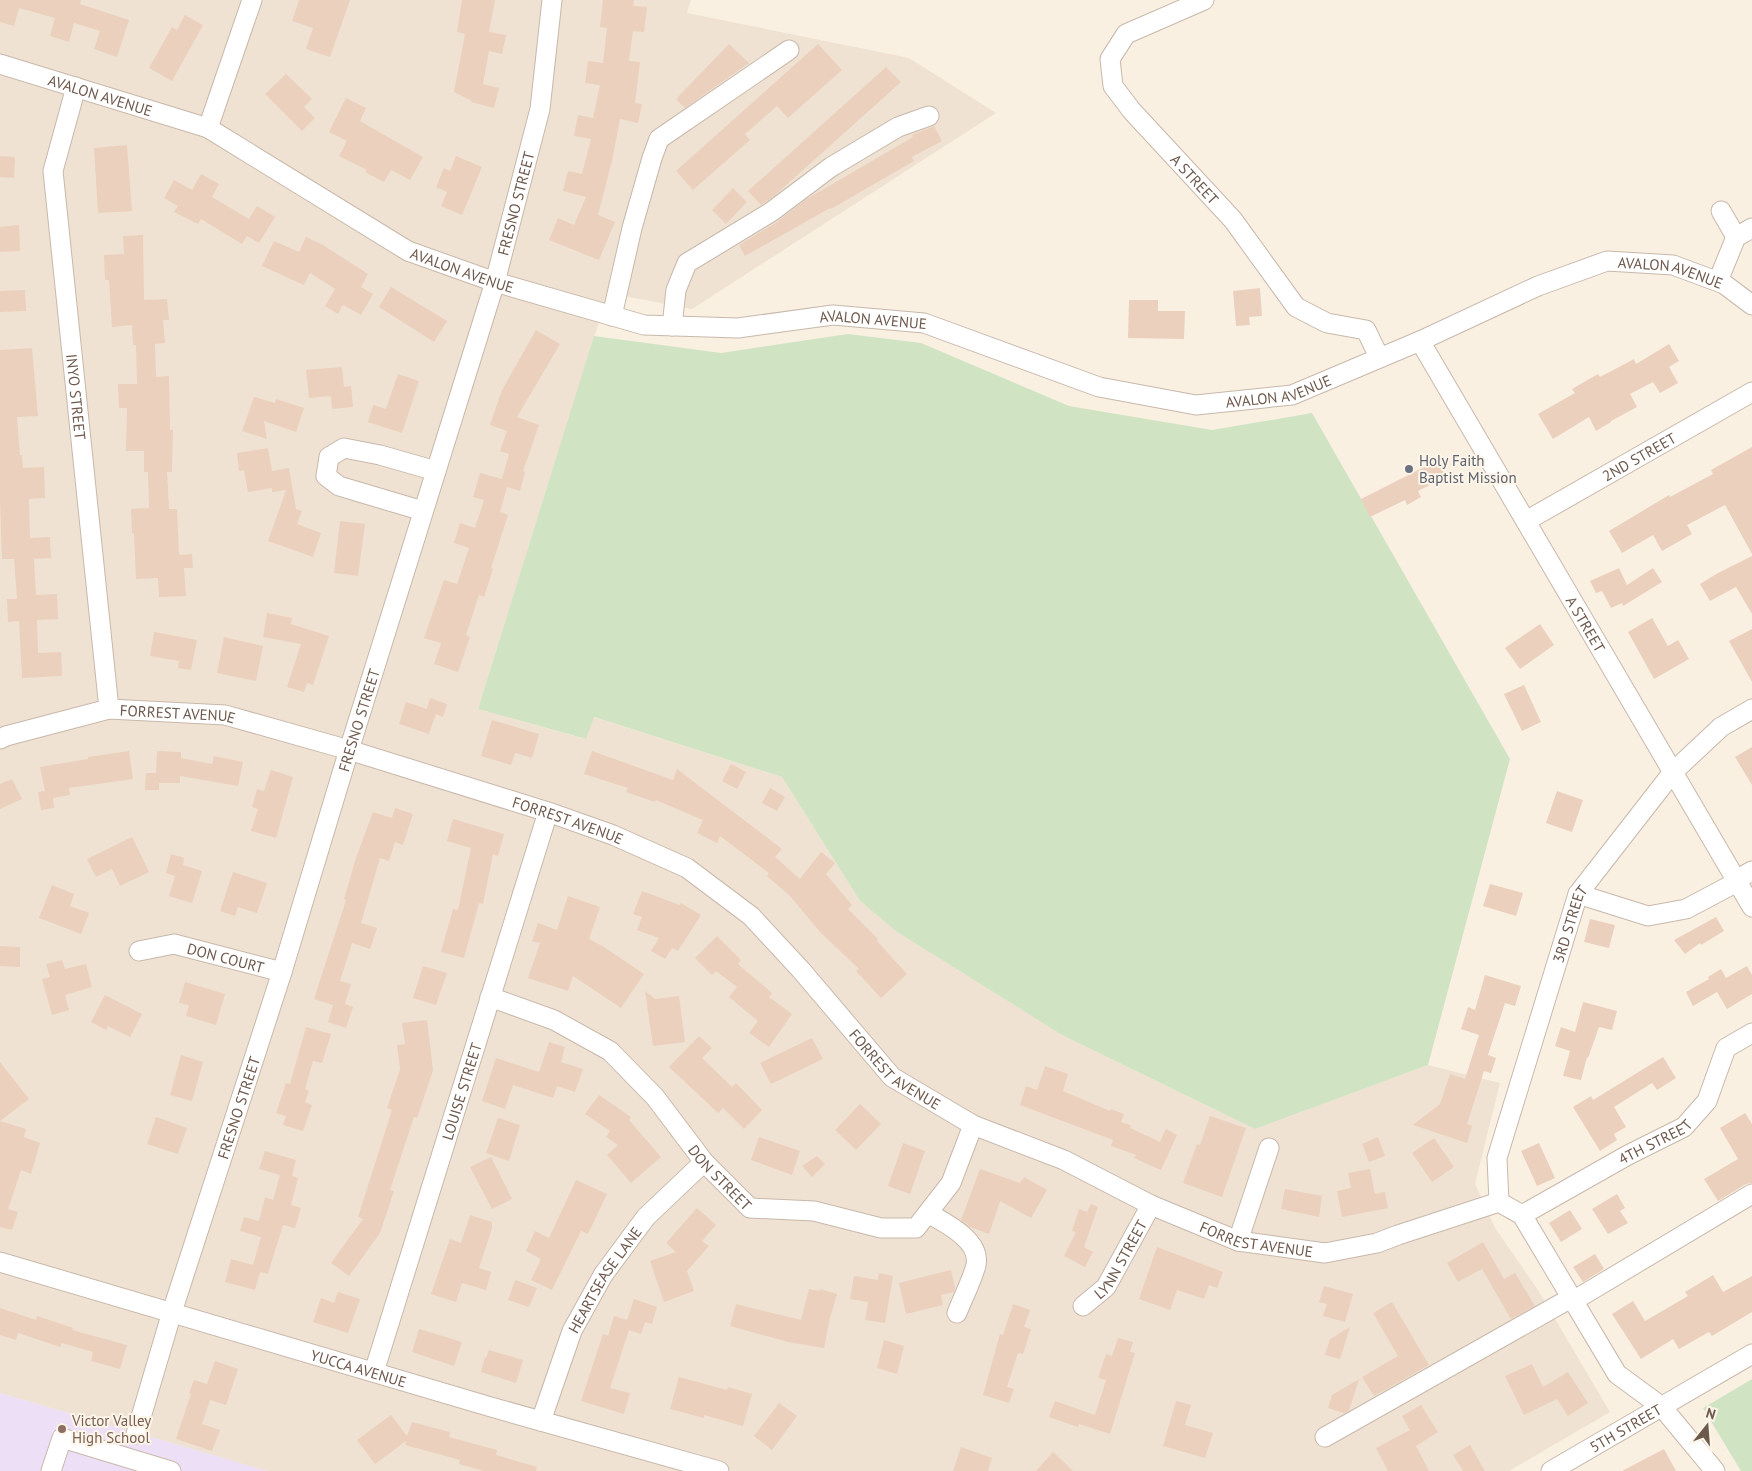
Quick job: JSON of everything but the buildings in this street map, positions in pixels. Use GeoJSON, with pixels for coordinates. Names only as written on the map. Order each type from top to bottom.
{"type":"FeatureCollection","features":[{"type":"Feature","properties":{"kind":"street"},"geometry":{"type":"LineString","coordinates":[[208,128],[252,0]]}},
{"type":"Feature","properties":{"kind":"street","name":"FRESNO STREET"},"geometry":{"type":"LineString","coordinates":[[136,1434],[172,1312],[282,972],[494,282],[540,109],[552,0]]}},
{"type":"Feature","properties":{"kind":"street","name":"A STREET"},"geometry":{"type":"LineString","coordinates":[[1204,0],[1126,34],[1110,59],[1113,86],[1132,111],[1233,220],[1296,306],[1326,323],[1366,330],[1380,357]]}},
{"type":"Feature","properties":{"kind":"street"},"geometry":{"type":"LineString","coordinates":[[612,316],[632,228],[659,138],[789,50]]}},
{"type":"Feature","properties":{"kind":"street","name":"AVALON AVENUE"},"geometry":{"type":"LineString","coordinates":[[0,64],[208,128],[408,251],[494,282],[612,316],[644,325],[738,328],[833,315],[924,323],[1099,387],[1196,405],[1292,395],[1420,341],[1538,286],[1607,261],[1673,265],[1724,284],[1752,305]]}},
{"type":"Feature","properties":{"kind":"street","name":"INYO STREET"},"geometry":{"type":"LineString","coordinates":[[76,87],[53,171],[109,708]]}},
{"type":"Feature","properties":{"kind":"street"},"geometry":{"type":"LineString","coordinates":[[672,326],[676,290],[687,263],[771,212],[831,167],[898,127],[929,116]]}},
{"type":"Feature","properties":{"kind":"street"},"geometry":{"type":"LineString","coordinates":[[1718,282],[1744,233],[1721,211]]}},
{"type":"Feature","properties":{"kind":"street","name":"A STREET"},"geometry":{"type":"LineString","coordinates":[[1420,341],[1673,772],[1742,878],[1752,907]]}},
{"type":"Feature","properties":{"kind":"street","name":"2ND STREET"},"geometry":{"type":"LineString","coordinates":[[1526,521],[1752,392]]}},
{"type":"Feature","properties":{"kind":"street"},"geometry":{"type":"LineString","coordinates":[[423,511],[339,486],[326,476],[329,457],[344,448],[380,455],[436,471]]}},
{"type":"Feature","properties":{"kind":"street","name":"FORREST AVENUE"},"geometry":{"type":"LineString","coordinates":[[0,739],[109,708],[225,715],[349,750],[548,812],[613,835],[687,868],[751,916],[892,1077],[973,1125],[1064,1160],[1151,1205],[1238,1241],[1325,1253],[1376,1243],[1499,1202]]}},
{"type":"Feature","properties":{"kind":"street","name":"3RD STREET"},"geometry":{"type":"LineString","coordinates":[[1499,1202],[1497,1158],[1578,894],[1673,772],[1721,727],[1752,709]]}},
{"type":"Feature","properties":{"kind":"street","name":"LOUISE STREET"},"geometry":{"type":"LineString","coordinates":[[374,1372],[548,812]]}},
{"type":"Feature","properties":{"kind":"street"},"geometry":{"type":"LineString","coordinates":[[1578,894],[1648,916],[1686,909],[1742,878]]}},
{"type":"Feature","properties":{"kind":"street","name":"DON COURT"},"geometry":{"type":"LineString","coordinates":[[139,951],[174,944],[282,972]]}},
{"type":"Feature","properties":{"kind":"street","name":"DON STREET"},"geometry":{"type":"LineString","coordinates":[[490,997],[554,1020],[610,1051],[655,1097],[704,1162],[750,1208],[814,1211],[881,1228],[916,1228],[950,1183],[973,1125]]}},
{"type":"Feature","properties":{"kind":"street","name":"4TH STREET"},"geometry":{"type":"LineString","coordinates":[[1522,1215],[1628,1155],[1684,1128],[1707,1100],[1726,1048],[1752,1033]]}},
{"type":"Feature","properties":{"kind":"street"},"geometry":{"type":"LineString","coordinates":[[1238,1241],[1269,1148]]}},
{"type":"Feature","properties":{"kind":"street","name":"HEARTSEASE LANE"},"geometry":{"type":"LineString","coordinates":[[541,1421],[572,1332],[603,1275],[646,1217],[704,1162]]}},
{"type":"Feature","properties":{"kind":"street"},"geometry":{"type":"LineString","coordinates":[[1325,1437],[1572,1299],[1752,1194]]}},
{"type":"Feature","properties":{"kind":"street"},"geometry":{"type":"LineString","coordinates":[[1499,1202],[1522,1215],[1617,1374],[1662,1407],[1715,1471]]}},
{"type":"Feature","properties":{"kind":"street","name":"LYNN STREET"},"geometry":{"type":"LineString","coordinates":[[1083,1306],[1106,1287],[1151,1205]]}},
{"type":"Feature","properties":{"kind":"street"},"geometry":{"type":"LineString","coordinates":[[928,1213],[952,1227],[967,1240],[974,1251],[976,1263],[957,1312]]}},
{"type":"Feature","properties":{"kind":"street","name":"YUCCA AVENUE"},"geometry":{"type":"LineString","coordinates":[[0,1262],[541,1421],[719,1471]]}},
{"type":"Feature","properties":{"kind":"street","name":"5TH STREET"},"geometry":{"type":"LineString","coordinates":[[1551,1471],[1752,1354]]}},
{"type":"Feature","properties":{"kind":"street"},"geometry":{"type":"LineString","coordinates":[[51,1471],[62,1438],[171,1471]]}},
{"type":"Feature","properties":{"kind":"shaded area"},"geometry":{"type":"Polygon","coordinates":[[[0,0],[691,0],[687,13],[909,58],[996,113],[692,309],[608,293],[478,709],[585,739],[593,717],[782,777],[860,901],[897,932],[1062,1035],[1255,1129],[1428,1065],[1500,1083],[1475,1184],[1495,1228],[1538,1290],[1610,1412],[1509,1471],[267,1471],[0,1393],[0,0]]]}},
{"type":"Feature","properties":{"kind":"shaded area","name":"Victor Valley High School"},"geometry":{"type":"Polygon","coordinates":[[[0,1393],[247,1465],[267,1471],[0,1471],[0,1393]]]}},
{"type":"Feature","properties":{"kind":"green space"},"geometry":{"type":"Polygon","coordinates":[[[848,334],[921,343],[1069,406],[1212,430],[1312,413],[1510,759],[1428,1065],[1255,1129],[1062,1035],[897,932],[860,901],[782,777],[594,717],[586,739],[478,709],[594,336],[721,353],[848,334]]]}},
{"type":"Feature","properties":{"kind":"green space"},"geometry":{"type":"Polygon","coordinates":[[[1752,1379],[1752,1471],[1741,1471],[1703,1408],[1752,1379]]]}},
{"type":"Feature","properties":{"kind":"place","name":"Holy Faith Baptist Mission"},"geometry":{"type":"Point","coordinates":[1409,469]}},
{"type":"Feature","properties":{"kind":"place","name":"Victor Valley High School"},"geometry":{"type":"Point","coordinates":[62,1429]}}]}
